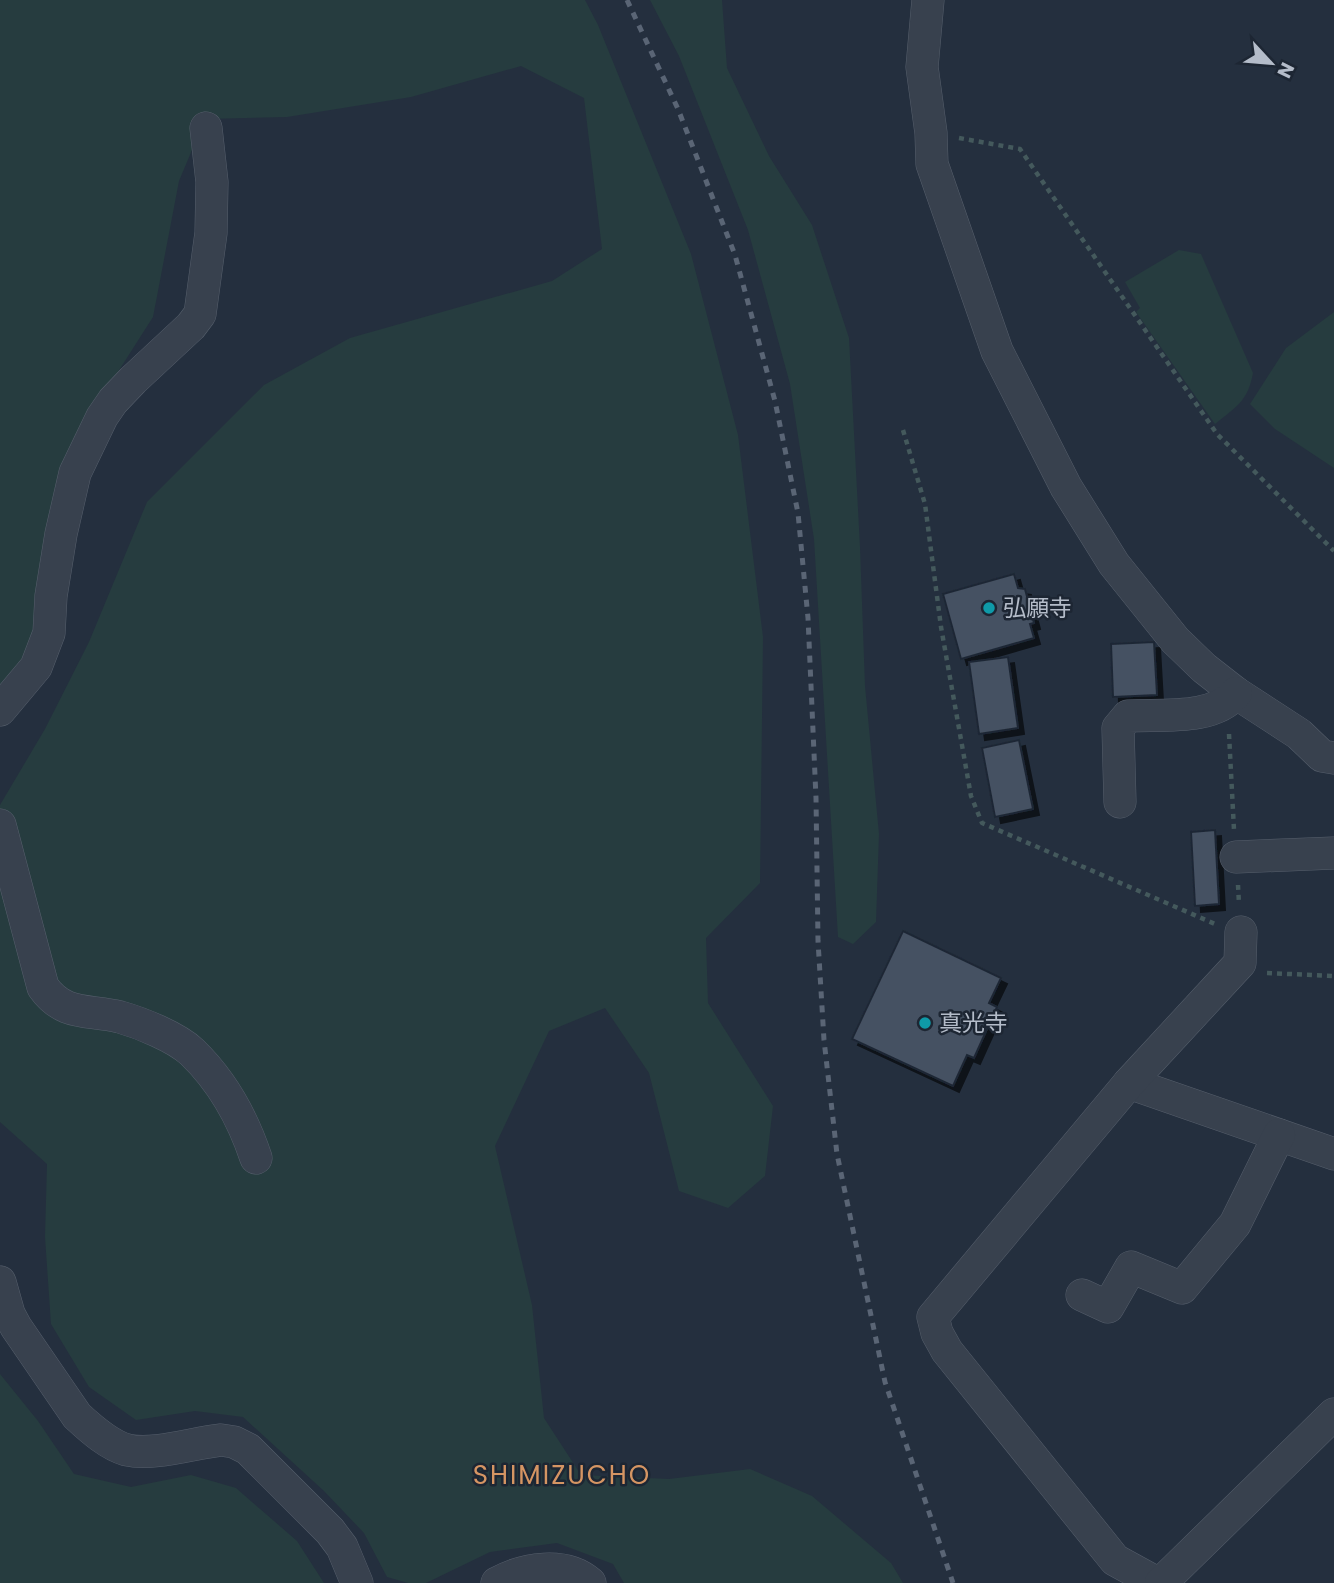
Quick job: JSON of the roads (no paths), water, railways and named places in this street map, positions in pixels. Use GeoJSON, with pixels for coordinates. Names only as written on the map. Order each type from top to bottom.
{"type":"FeatureCollection","features":[{"type":"Feature","properties":{"kind":"street"},"geometry":{"type":"LineString","coordinates":[[928,0],[922,66],[931,133],[932,164],[997,351],[1066,486],[1115,564],[1175,640],[1232,699],[1299,734],[1322,756],[1334,758]]}},
{"type":"Feature","properties":{"kind":"street"},"geometry":{"type":"LineString","coordinates":[[0,710],[36,667],[49,633],[51,596],[61,534],[75,473],[102,417],[113,401],[191,327],[200,314],[211,233],[212,182],[206,128]]}},
{"type":"Feature","properties":{"kind":"street"},"geometry":{"type":"LineString","coordinates":[[1120,802],[1118,728],[1128,716],[1199,712],[1232,699]]}},
{"type":"Feature","properties":{"kind":"street"},"geometry":{"type":"LineString","coordinates":[[0,825],[43,987],[51,998],[69,1009],[140,1023],[192,1052],[233,1105],[256,1158]]}},
{"type":"Feature","properties":{"kind":"street"},"geometry":{"type":"LineString","coordinates":[[1236,857],[1334,853]]}},
{"type":"Feature","properties":{"kind":"street"},"geometry":{"type":"LineString","coordinates":[[1241,932],[1240,963],[1129,1083],[933,1317],[937,1334],[947,1350],[1115,1560],[1159,1583],[1334,1414]]}},
{"type":"Feature","properties":{"kind":"street"},"geometry":{"type":"LineString","coordinates":[[1129,1083],[1334,1154]]}},
{"type":"Feature","properties":{"kind":"street"},"geometry":{"type":"LineString","coordinates":[[1082,1295],[1108,1307],[1131,1267],[1182,1287],[1235,1224],[1279,1135]]}},
{"type":"Feature","properties":{"kind":"street"},"geometry":{"type":"LineString","coordinates":[[0,1282],[9,1314],[16,1326],[77,1416],[89,1427],[125,1449],[139,1451],[221,1440],[234,1442],[248,1449],[330,1531],[342,1547],[357,1583]]}},
{"type":"Feature","properties":{"kind":"street"},"geometry":{"type":"LineString","coordinates":[[497,1583],[509,1576],[534,1569],[566,1570],[590,1583]]}},
{"type":"Feature","properties":{"kind":"railway"},"geometry":{"type":"LineString","coordinates":[[627,0],[678,109],[735,255],[775,401],[798,513],[808,618],[816,798],[818,941],[824,1040],[837,1154],[885,1382],[953,1583]]}},
{"type":"Feature","properties":{"kind":"place","name":"弘願寺"},"geometry":{"type":"Point","coordinates":[989,608]}},
{"type":"Feature","properties":{"kind":"place","name":"真光寺"},"geometry":{"type":"Point","coordinates":[925,1023]}},
{"type":"Feature","properties":{"kind":"district","name":"SHIMIZUCHO"},"geometry":{"type":"Point","coordinates":[562,1475]}}]}
